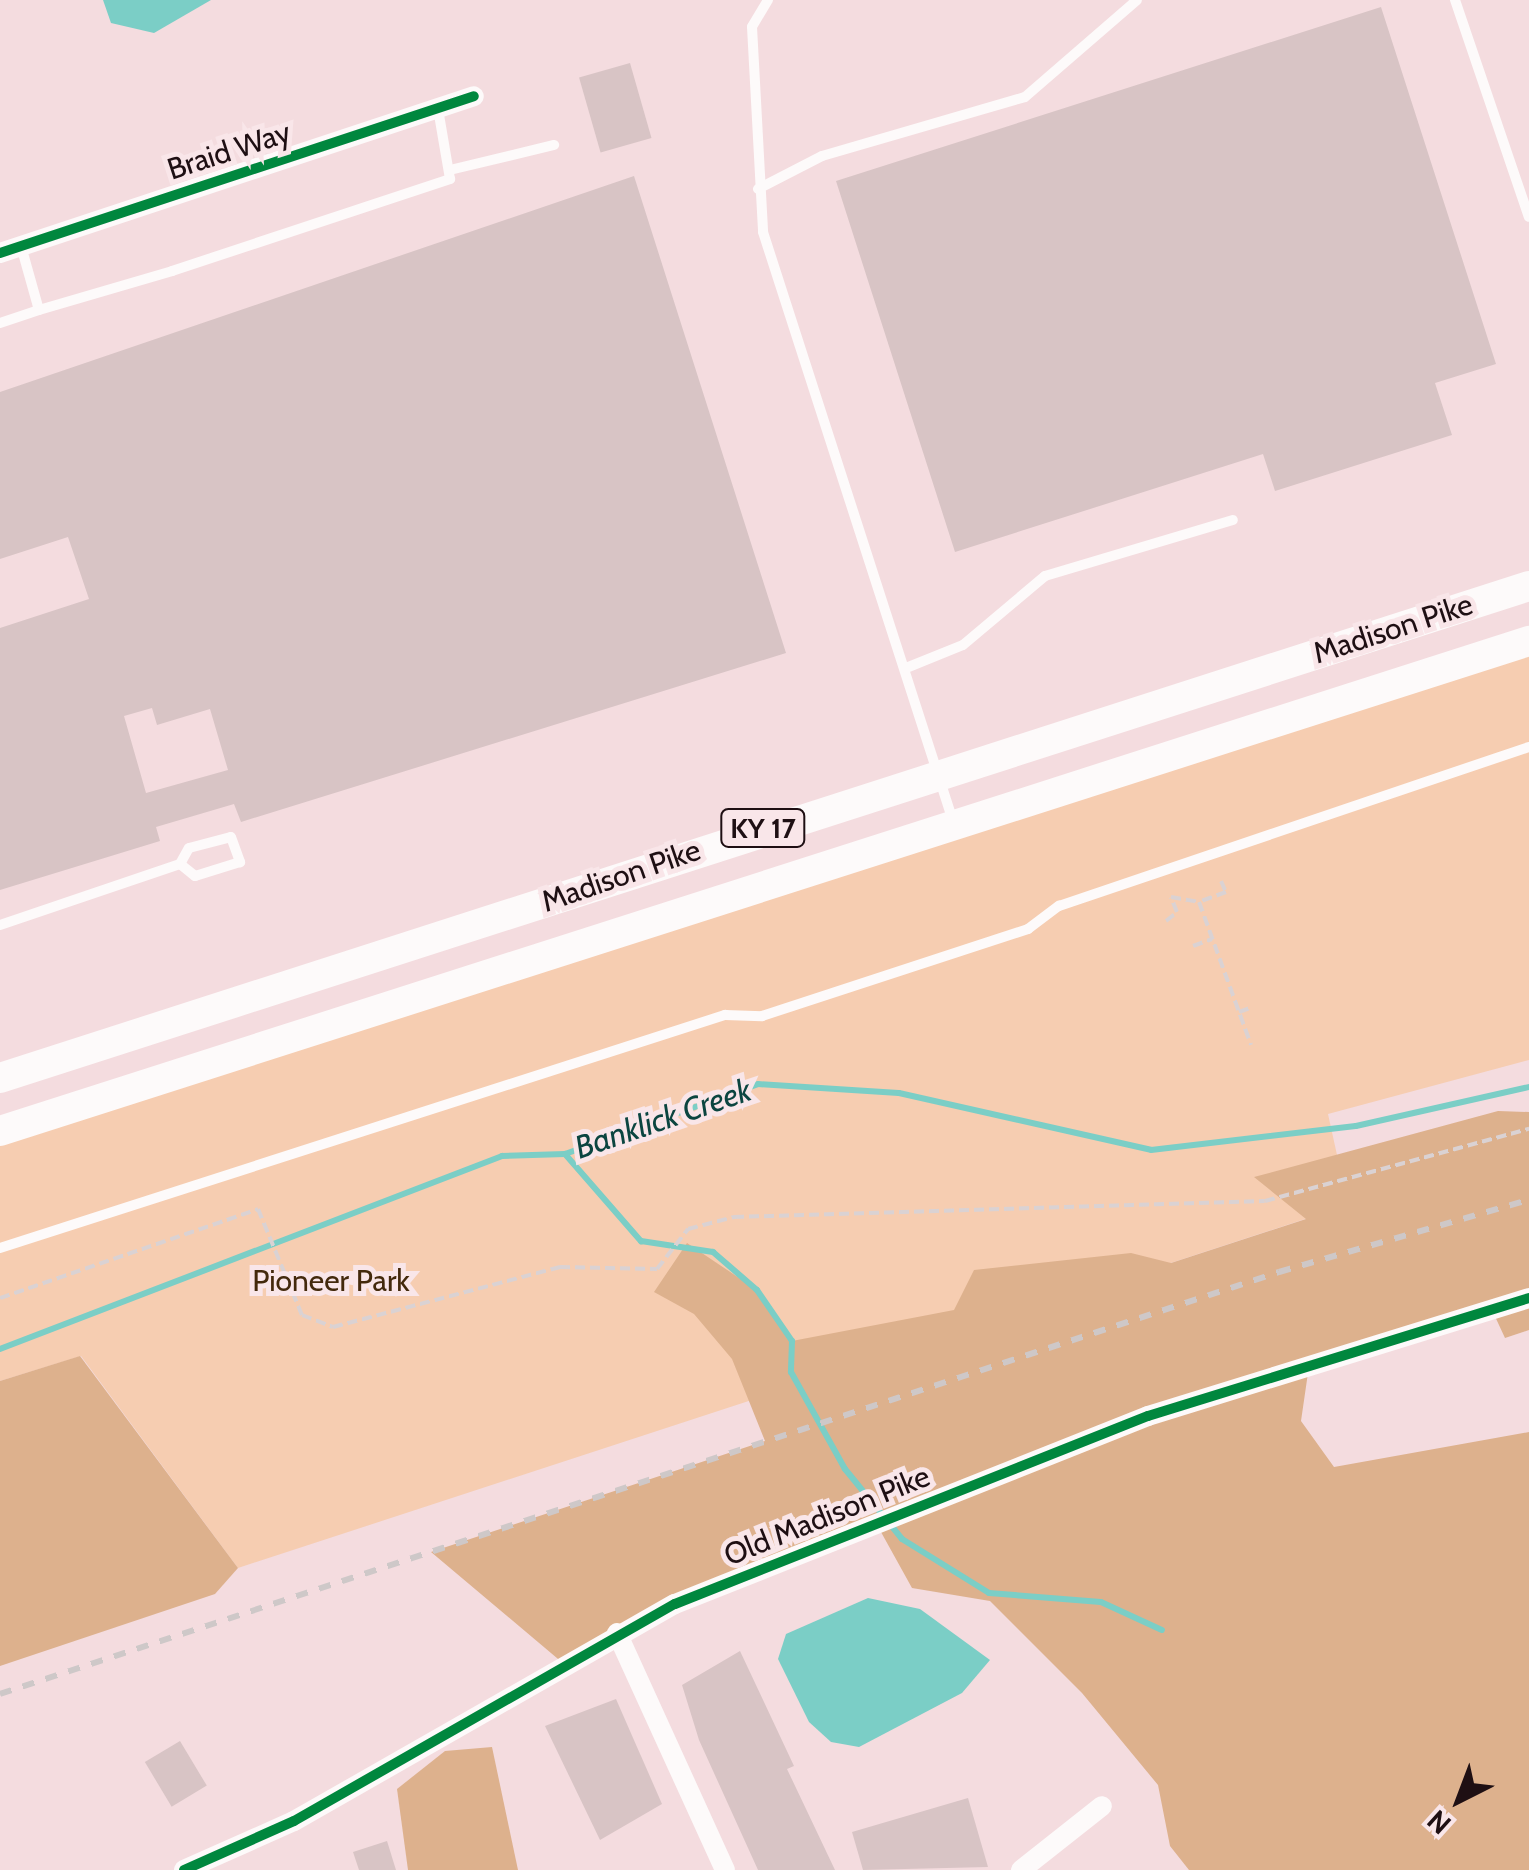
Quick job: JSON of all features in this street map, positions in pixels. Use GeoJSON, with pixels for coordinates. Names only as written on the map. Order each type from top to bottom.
{"type":"FeatureCollection","features":[{"type":"Feature","properties":{"kind":"main road","name":"Madison Pike"},"geometry":{"type":"LineString","coordinates":[[0,1078],[1529,586]]}},
{"type":"Feature","properties":{"kind":"main road","name":"Madison Pike"},"geometry":{"type":"LineString","coordinates":[[0,1131],[1529,641]]}},
{"type":"Feature","properties":{"kind":"street","name":"Braid Way"},"geometry":{"type":"LineString","coordinates":[[10,250],[474,96]]}},
{"type":"Feature","properties":{"kind":"street","name":"Old Madison Pike"},"geometry":{"type":"LineString","coordinates":[[197,1868],[294,1821],[617,1632],[1148,1416],[1529,1298]]}},
{"type":"Feature","properties":{"kind":"street"},"geometry":{"type":"LineString","coordinates":[[617,1632],[725,1870]]}},
{"type":"Feature","properties":{"kind":"street"},"geometry":{"type":"LineString","coordinates":[[1021,1870],[1102,1806]]}},
{"type":"Feature","properties":{"kind":"lane"},"geometry":{"type":"LineString","coordinates":[[768,0],[752,27],[762,232],[943,772],[954,825]]}},
{"type":"Feature","properties":{"kind":"lane"},"geometry":{"type":"LineString","coordinates":[[758,189],[822,156],[1025,97],[1137,0]]}},
{"type":"Feature","properties":{"kind":"lane"},"geometry":{"type":"LineString","coordinates":[[1455,0],[1529,217]]}},
{"type":"Feature","properties":{"kind":"lane"},"geometry":{"type":"LineString","coordinates":[[0,324],[450,179],[454,169],[438,108]]}},
{"type":"Feature","properties":{"kind":"lane"},"geometry":{"type":"LineString","coordinates":[[454,169],[554,146]]}},
{"type":"Feature","properties":{"kind":"lane"},"geometry":{"type":"LineString","coordinates":[[10,250],[39,310]]}},
{"type":"Feature","properties":{"kind":"lane"},"geometry":{"type":"LineString","coordinates":[[906,668],[972,640],[1044,576],[1233,520]]}},
{"type":"Feature","properties":{"kind":"lane"},"geometry":{"type":"LineString","coordinates":[[0,1248],[725,1015],[762,1016],[971,948],[1028,929],[1059,906],[1529,747]]}},
{"type":"Feature","properties":{"kind":"lane"},"geometry":{"type":"LineString","coordinates":[[0,925],[180,864],[190,848],[231,837],[240,862],[195,876],[180,864]]}},
{"type":"Feature","properties":{"kind":"path"},"geometry":{"type":"LineString","coordinates":[[1166,921],[1176,912],[1171,897],[1199,902],[1226,892],[1221,881]]}},
{"type":"Feature","properties":{"kind":"path"},"geometry":{"type":"LineString","coordinates":[[1199,902],[1251,1044]]}},
{"type":"Feature","properties":{"kind":"path"},"geometry":{"type":"LineString","coordinates":[[1193,946],[1212,939]]}},
{"type":"Feature","properties":{"kind":"path"},"geometry":{"type":"LineString","coordinates":[[1239,1012],[1250,1008]]}},
{"type":"Feature","properties":{"kind":"path"},"geometry":{"type":"LineString","coordinates":[[0,1298],[258,1209],[297,1305],[311,1323],[333,1328],[560,1267],[664,1265],[681,1236],[734,1217],[1265,1202],[1529,1130]]}},
{"type":"Feature","properties":{"kind":"green space","name":"Pioneer Park"},"geometry":{"type":"Polygon","coordinates":[[[1529,641],[1529,1060],[1328,1114],[1348,1205],[238,1568],[81,1356],[0,1381],[0,1131],[1529,641]]]}},
{"type":"Feature","properties":{"kind":"shaded area"},"geometry":{"type":"Polygon","coordinates":[[[1498,1111],[1529,1112],[1529,1330],[1505,1338],[1492,1310],[1309,1366],[1301,1421],[1334,1467],[1529,1432],[1529,1870],[1189,1870],[1170,1846],[1158,1785],[1082,1693],[990,1601],[912,1588],[876,1523],[564,1664],[431,1552],[765,1441],[732,1359],[694,1314],[654,1292],[687,1243],[757,1290],[792,1341],[954,1310],[974,1270],[1131,1253],[1171,1263],[1306,1219],[1254,1177],[1498,1111]]]}},
{"type":"Feature","properties":{"kind":"shaded area"},"geometry":{"type":"Polygon","coordinates":[[[80,1356],[238,1568],[215,1594],[0,1666],[0,1381],[80,1356]]]}},
{"type":"Feature","properties":{"kind":"shaded area"},"geometry":{"type":"Polygon","coordinates":[[[492,1747],[518,1870],[408,1870],[397,1789],[445,1751],[492,1747]]]}},
{"type":"Feature","properties":{"kind":"water"},"geometry":{"type":"Polygon","coordinates":[[[103,0],[211,0],[154,33],[111,23],[103,0]]]}},
{"type":"Feature","properties":{"kind":"water"},"geometry":{"type":"Polygon","coordinates":[[[868,1598],[920,1609],[990,1660],[962,1693],[859,1747],[831,1742],[809,1722],[778,1659],[786,1634],[868,1598]]]}},
{"type":"Feature","properties":{"kind":"building"},"geometry":{"type":"Polygon","coordinates":[[[1381,7],[1496,364],[1435,383],[1452,435],[1275,491],[1263,454],[955,552],[836,181],[1381,7]]]}},
{"type":"Feature","properties":{"kind":"building"},"geometry":{"type":"Polygon","coordinates":[[[630,63],[651,138],[601,153],[579,78],[630,63]]]}},
{"type":"Feature","properties":{"kind":"building"},"geometry":{"type":"Polygon","coordinates":[[[634,176],[786,653],[241,822],[234,804],[156,827],[160,841],[0,890],[0,628],[89,599],[68,537],[0,559],[0,392],[634,176]],[[152,708],[124,716],[146,793],[228,770],[210,709],[157,725],[152,708]]]}},
{"type":"Feature","properties":{"kind":"building"},"geometry":{"type":"Polygon","coordinates":[[[740,1651],[794,1766],[787,1769],[835,1870],[758,1870],[699,1740],[682,1685],[740,1651]]]}},
{"type":"Feature","properties":{"kind":"building"},"geometry":{"type":"Polygon","coordinates":[[[616,1699],[662,1804],[600,1840],[545,1726],[616,1699]]]}},
{"type":"Feature","properties":{"kind":"building"},"geometry":{"type":"Polygon","coordinates":[[[180,1741],[207,1786],[172,1807],[145,1762],[180,1741]]]}},
{"type":"Feature","properties":{"kind":"building"},"geometry":{"type":"Polygon","coordinates":[[[968,1798],[988,1867],[863,1870],[852,1832],[968,1798]]]}},
{"type":"Feature","properties":{"kind":"building"},"geometry":{"type":"Polygon","coordinates":[[[387,1841],[396,1870],[359,1870],[353,1852],[387,1841]]]}},
{"type":"Feature","properties":{"kind":"waterway","name":"Banklick Creek"},"geometry":{"type":"LineString","coordinates":[[0,1349],[502,1156],[565,1154],[758,1084],[899,1093],[1151,1150],[1356,1126],[1529,1087]]}},
{"type":"Feature","properties":{"kind":"waterway"},"geometry":{"type":"LineString","coordinates":[[565,1154],[641,1241],[713,1252],[757,1290],[792,1341],[791,1372],[845,1469],[902,1539],[989,1593],[1101,1602],[1162,1630]]}},
{"type":"Feature","properties":{"kind":"railway"},"geometry":{"type":"LineString","coordinates":[[0,1694],[1279,1272],[1529,1200]]}},
{"type":"Feature","properties":{"kind":"cycle path"},"geometry":{"type":"LineString","coordinates":[[0,253],[474,96]]}},
{"type":"Feature","properties":{"kind":"cycle path"},"geometry":{"type":"LineString","coordinates":[[184,1870],[294,1821],[675,1604],[1148,1416],[1529,1298]]}}]}
